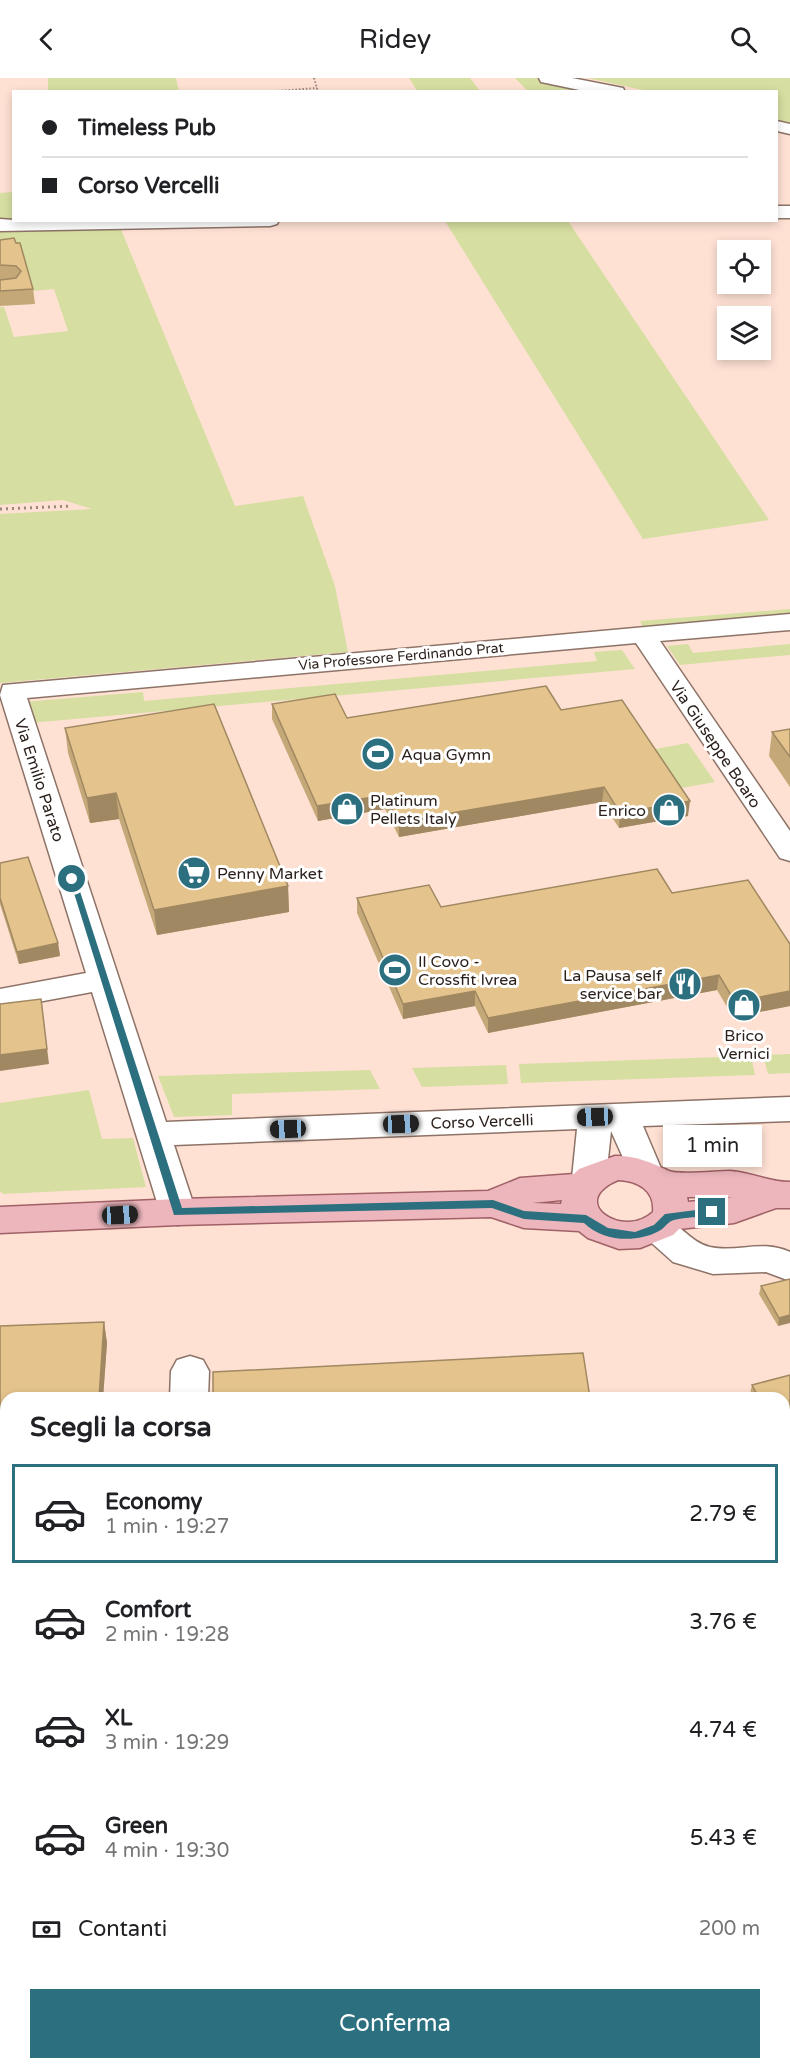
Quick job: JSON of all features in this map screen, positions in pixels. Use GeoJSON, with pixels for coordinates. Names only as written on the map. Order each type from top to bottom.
{"type":"FeatureCollection","features":[{"type":"Feature","properties":{"kind":"main road"},"geometry":{"type":"LineString","coordinates":[[0,1220],[178,1212],[493,1204],[524,1215],[585,1194],[600,1172],[615,1168],[659,1200],[734,1210],[782,1195]]}},
{"type":"Feature","properties":{"kind":"main road"},"geometry":{"type":"LineString","coordinates":[[585,1194],[593,1226],[614,1234],[636,1236],[659,1200]]}},
{"type":"Feature","properties":{"kind":"street"},"geometry":{"type":"LineString","coordinates":[[547,78],[607,90]]}},
{"type":"Feature","properties":{"kind":"street"},"geometry":{"type":"LineString","coordinates":[[0,225],[162,222]]}},
{"type":"Feature","properties":{"kind":"street","name":"Via Professore Ferdinando Prat"},"geometry":{"type":"LineString","coordinates":[[12,691],[790,622]]}},
{"type":"Feature","properties":{"kind":"street","name":"Via Giuseppe Boaro"},"geometry":{"type":"LineString","coordinates":[[643,635],[790,852]]}},
{"type":"Feature","properties":{"kind":"street","name":"Via Emilio Parato"},"geometry":{"type":"LineString","coordinates":[[12,691],[178,1212]]}},
{"type":"Feature","properties":{"kind":"street"},"geometry":{"type":"LineString","coordinates":[[0,999],[104,980]]}},
{"type":"Feature","properties":{"kind":"street","name":"Corso Vercelli"},"geometry":{"type":"LineString","coordinates":[[153,1134],[790,1109]]}},
{"type":"Feature","properties":{"kind":"street"},"geometry":{"type":"LineString","coordinates":[[585,1194],[608,1116]]}},
{"type":"Feature","properties":{"kind":"street"},"geometry":{"type":"LineString","coordinates":[[608,1116],[659,1200],[686,1253],[713,1261],[770,1258],[790,1267]]}},
{"type":"Feature","properties":{"kind":"path"},"geometry":{"type":"LineString","coordinates":[[314,78],[318,90]]}},
{"type":"Feature","properties":{"kind":"path"},"geometry":{"type":"LineString","coordinates":[[0,509],[71,506]]}},
{"type":"Feature","properties":{"kind":"green space"},"geometry":{"type":"Polygon","coordinates":[[[48,78],[176,78],[179,90],[48,90],[48,78]]]}},
{"type":"Feature","properties":{"kind":"green space"},"geometry":{"type":"Polygon","coordinates":[[[409,78],[470,78],[479,90],[416,90],[409,78]]]}},
{"type":"Feature","properties":{"kind":"green space"},"geometry":{"type":"Polygon","coordinates":[[[515,78],[537,78],[597,90],[527,90],[515,78]]]}},
{"type":"Feature","properties":{"kind":"green space"},"geometry":{"type":"Polygon","coordinates":[[[587,78],[790,78],[790,123],[778,120],[778,90],[643,90],[587,78]]]}},
{"type":"Feature","properties":{"kind":"green space"},"geometry":{"type":"Polygon","coordinates":[[[12,192],[12,221],[0,224],[0,193],[12,192]]]}},
{"type":"Feature","properties":{"kind":"green space"},"geometry":{"type":"Polygon","coordinates":[[[446,222],[569,222],[769,520],[643,539],[446,222]]]}},
{"type":"Feature","properties":{"kind":"green space"},"geometry":{"type":"Polygon","coordinates":[[[120,227],[235,506],[303,496],[335,586],[348,652],[0,683],[0,514],[92,509],[63,500],[0,505],[0,307],[4,307],[14,337],[68,331],[54,289],[21,292],[0,281],[0,232],[120,227]]]}},
{"type":"Feature","properties":{"kind":"green space"},"geometry":{"type":"Polygon","coordinates":[[[790,609],[790,616],[643,628],[640,621],[790,609]]]}},
{"type":"Feature","properties":{"kind":"green space"},"geometry":{"type":"Polygon","coordinates":[[[688,644],[693,653],[790,644],[790,655],[680,665],[667,646],[688,644]]]}},
{"type":"Feature","properties":{"kind":"green space"},"geometry":{"type":"Polygon","coordinates":[[[622,650],[635,669],[30,723],[23,702],[143,692],[144,701],[597,661],[594,652],[622,650]]]}},
{"type":"Feature","properties":{"kind":"green space"},"geometry":{"type":"Polygon","coordinates":[[[688,743],[715,782],[671,790],[645,751],[688,743]]]}},
{"type":"Feature","properties":{"kind":"green space"},"geometry":{"type":"Polygon","coordinates":[[[790,1054],[790,1073],[768,1074],[763,1055],[790,1054]]]}},
{"type":"Feature","properties":{"kind":"green space"},"geometry":{"type":"Polygon","coordinates":[[[751,1056],[755,1075],[521,1083],[519,1064],[751,1056]]]}},
{"type":"Feature","properties":{"kind":"green space"},"geometry":{"type":"Polygon","coordinates":[[[506,1065],[508,1084],[422,1087],[412,1068],[506,1065]]]}},
{"type":"Feature","properties":{"kind":"green space"},"geometry":{"type":"Polygon","coordinates":[[[370,1070],[380,1089],[232,1094],[232,1115],[174,1117],[158,1076],[370,1070]]]}},
{"type":"Feature","properties":{"kind":"green space"},"geometry":{"type":"Polygon","coordinates":[[[89,1090],[102,1139],[133,1138],[146,1187],[3,1194],[0,1191],[0,1103],[89,1090]]]}},
{"type":"Feature","properties":{"kind":"building"},"geometry":{"type":"Polygon","coordinates":[[[14,238],[16,243],[20,243],[33,289],[0,291],[0,280],[16,278],[21,271],[16,266],[0,265],[0,240],[14,238]]]}},
{"type":"Feature","properties":{"kind":"building"},"geometry":{"type":"Polygon","coordinates":[[[546,686],[561,710],[622,700],[690,801],[620,813],[604,787],[399,822],[385,795],[317,806],[272,704],[335,694],[347,718],[546,686]]]}},
{"type":"Feature","properties":{"kind":"building"},"geometry":{"type":"Polygon","coordinates":[[[214,704],[288,886],[154,910],[116,793],[87,798],[65,728],[214,704]]]}},
{"type":"Feature","properties":{"kind":"building"},"geometry":{"type":"Polygon","coordinates":[[[790,729],[790,757],[772,732],[790,729]]]}},
{"type":"Feature","properties":{"kind":"building"},"geometry":{"type":"Polygon","coordinates":[[[28,857],[58,943],[17,952],[0,898],[0,863],[28,857]]]}},
{"type":"Feature","properties":{"kind":"building"},"geometry":{"type":"Polygon","coordinates":[[[657,869],[672,893],[748,880],[790,944],[790,991],[735,1002],[719,975],[488,1018],[475,991],[403,1004],[357,898],[429,885],[441,907],[657,869]]]}},
{"type":"Feature","properties":{"kind":"building"},"geometry":{"type":"Polygon","coordinates":[[[41,999],[47,1049],[0,1055],[0,1004],[41,999]]]}},
{"type":"Feature","properties":{"kind":"building"},"geometry":{"type":"Polygon","coordinates":[[[790,1279],[790,1315],[779,1318],[761,1286],[790,1279]]]}},
{"type":"Feature","properties":{"kind":"building"},"geometry":{"type":"Polygon","coordinates":[[[104,1322],[99,1392],[0,1392],[0,1326],[104,1322]]]}},
{"type":"Feature","properties":{"kind":"building"},"geometry":{"type":"Polygon","coordinates":[[[583,1353],[589,1392],[213,1392],[213,1372],[583,1353]]]}},
{"type":"Feature","properties":{"kind":"building"},"geometry":{"type":"Polygon","coordinates":[[[790,1375],[790,1392],[756,1392],[752,1385],[790,1375]]]}},
{"type":"Feature","properties":{"kind":"place","name":"Aqua Gymn"},"geometry":{"type":"Point","coordinates":[378,754]}},
{"type":"Feature","properties":{"kind":"place","name":"Platinum Pellets Italy"},"geometry":{"type":"Point","coordinates":[347,809]}},
{"type":"Feature","properties":{"kind":"place","name":"Enrico"},"geometry":{"type":"Point","coordinates":[669,810]}},
{"type":"Feature","properties":{"kind":"place","name":"Penny Market"},"geometry":{"type":"Point","coordinates":[194,873]}},
{"type":"Feature","properties":{"kind":"place","name":"Il Covo - Crossfit Ivrea"},"geometry":{"type":"Point","coordinates":[395,970]}},
{"type":"Feature","properties":{"kind":"place","name":"La Pausa self service bar"},"geometry":{"type":"Point","coordinates":[685,984]}},
{"type":"Feature","properties":{"kind":"place","name":"Brico Vernici"},"geometry":{"type":"Point","coordinates":[744,1005]}},
{"type":"Feature","properties":{"kind":"route"},"geometry":{"type":"LineString","coordinates":[[72,879],[178,1212],[493,1204],[524,1215],[586,1219],[593,1226],[606,1232],[636,1236],[658,1228],[668,1217],[712,1212]]}}]}
